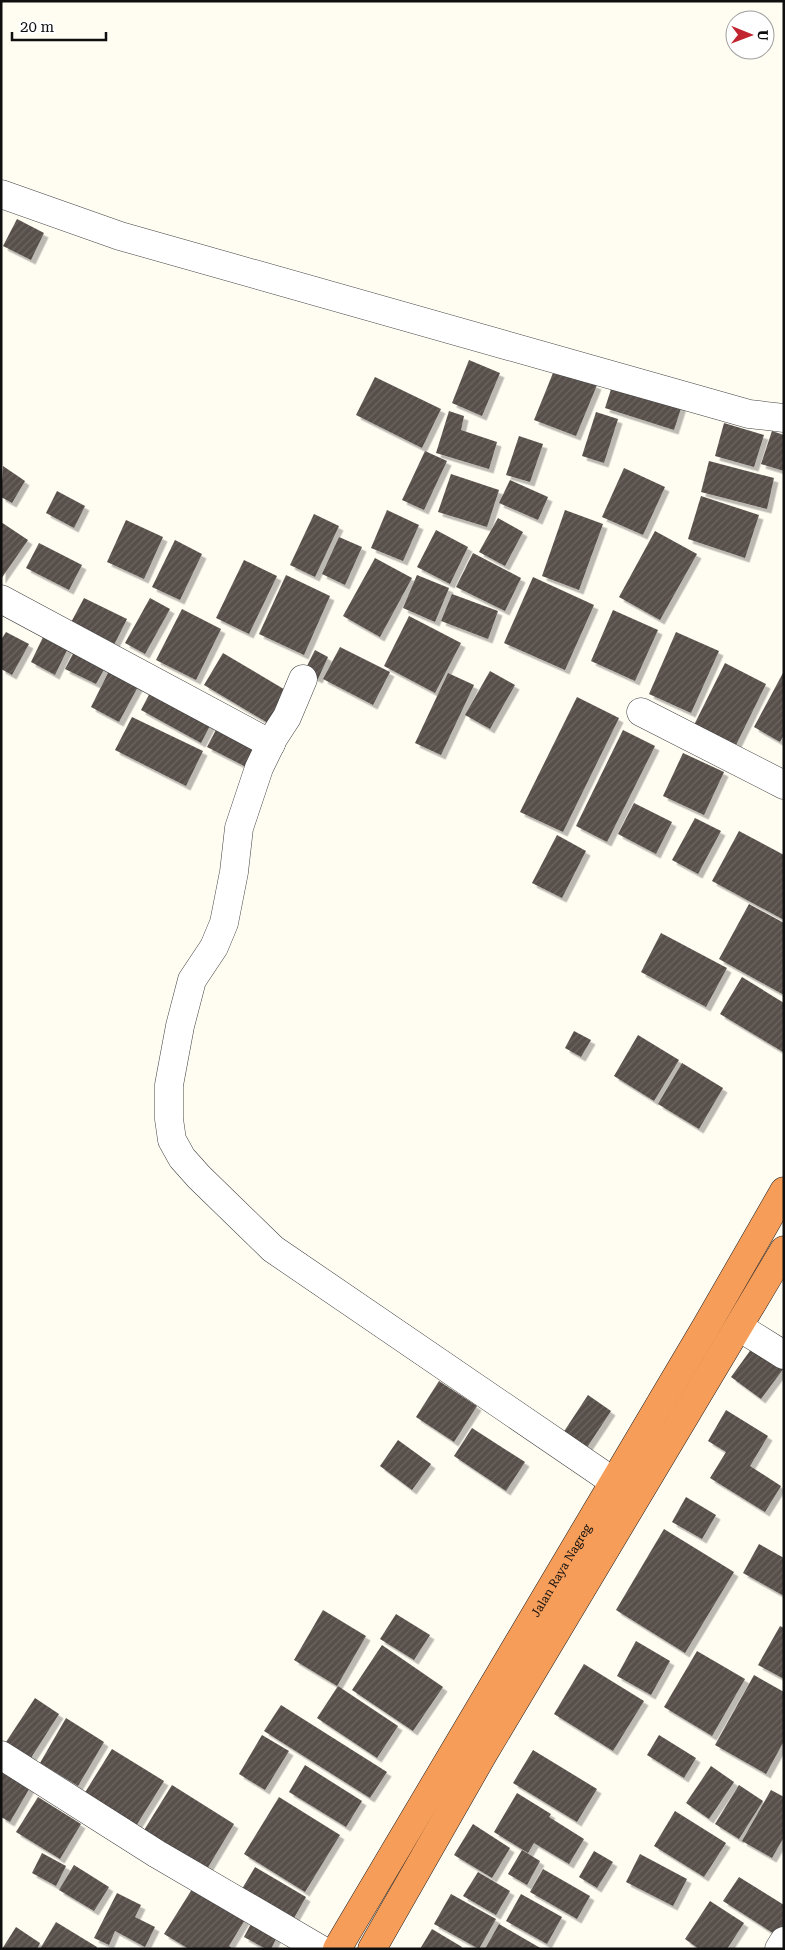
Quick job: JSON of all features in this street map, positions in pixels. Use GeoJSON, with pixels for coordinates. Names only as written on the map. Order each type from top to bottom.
{"type":"FeatureCollection","features":[{"type":"Feature","properties":{"kind":"highway","name":"Jalan Raya Nagreg"},"geometry":{"type":"LineString","coordinates":[[337,1949],[784,1191]]}},
{"type":"Feature","properties":{"kind":"highway"},"geometry":{"type":"LineString","coordinates":[[372,1949],[482,1756],[784,1250]]}},
{"type":"Feature","properties":{"kind":"street"},"geometry":{"type":"LineString","coordinates":[[1,194],[129,239],[749,414],[784,418]]}},
{"type":"Feature","properties":{"kind":"street"},"geometry":{"type":"LineString","coordinates":[[1,599],[271,744]]}},
{"type":"Feature","properties":{"kind":"street"},"geometry":{"type":"LineString","coordinates":[[303,679],[287,717],[271,744],[260,768],[239,828],[234,872],[224,923],[214,947],[192,980],[180,1026],[170,1085],[169,1119],[172,1140],[182,1158],[199,1177],[273,1249],[614,1482]]}},
{"type":"Feature","properties":{"kind":"street"},"geometry":{"type":"LineString","coordinates":[[640,712],[784,785]]}},
{"type":"Feature","properties":{"kind":"street"},"geometry":{"type":"LineString","coordinates":[[739,1327],[784,1355]]}},
{"type":"Feature","properties":{"kind":"street"},"geometry":{"type":"LineString","coordinates":[[1,1755],[156,1854],[320,1949]]}},
{"type":"Feature","properties":{"kind":"street"},"geometry":{"type":"LineString","coordinates":[[779,1949],[784,1941]]}},
{"type":"Feature","properties":{"kind":"building"},"geometry":{"type":"Polygon","coordinates":[[[17,219],[44,233],[31,260],[3,246],[17,219]]]}},
{"type":"Feature","properties":{"kind":"building"},"geometry":{"type":"Polygon","coordinates":[[[469,360],[500,373],[482,416],[452,403],[469,360]]]}},
{"type":"Feature","properties":{"kind":"building"},"geometry":{"type":"Polygon","coordinates":[[[555,368],[597,385],[576,436],[534,420],[555,368]]]}},
{"type":"Feature","properties":{"kind":"building"},"geometry":{"type":"Polygon","coordinates":[[[375,377],[441,409],[422,448],[356,415],[375,377]]]}},
{"type":"Feature","properties":{"kind":"building"},"geometry":{"type":"Polygon","coordinates":[[[613,383],[682,405],[674,430],[605,408],[613,383]]]}},
{"type":"Feature","properties":{"kind":"building"},"geometry":{"type":"Polygon","coordinates":[[[449,411],[464,416],[461,430],[497,442],[489,469],[436,453],[449,411]]]}},
{"type":"Feature","properties":{"kind":"building"},"geometry":{"type":"Polygon","coordinates":[[[596,412],[618,419],[604,463],[582,456],[596,412]]]}},
{"type":"Feature","properties":{"kind":"building"},"geometry":{"type":"Polygon","coordinates":[[[724,423],[764,435],[754,467],[715,456],[724,423]]]}},
{"type":"Feature","properties":{"kind":"building"},"geometry":{"type":"Polygon","coordinates":[[[772,431],[784,435],[784,471],[761,464],[772,431]]]}},
{"type":"Feature","properties":{"kind":"building"},"geometry":{"type":"Polygon","coordinates":[[[519,436],[543,444],[530,482],[506,475],[519,436]]]}},
{"type":"Feature","properties":{"kind":"building"},"geometry":{"type":"Polygon","coordinates":[[[425,451],[447,461],[424,510],[402,500],[425,451]]]}},
{"type":"Feature","properties":{"kind":"building"},"geometry":{"type":"Polygon","coordinates":[[[709,461],[774,478],[767,509],[701,492],[709,461]]]}},
{"type":"Feature","properties":{"kind":"building"},"geometry":{"type":"Polygon","coordinates":[[[3,466],[25,481],[12,503],[1,497],[3,466]]]}},
{"type":"Feature","properties":{"kind":"building"},"geometry":{"type":"Polygon","coordinates":[[[624,468],[665,487],[643,535],[602,517],[624,468]]]}},
{"type":"Feature","properties":{"kind":"building"},"geometry":{"type":"Polygon","coordinates":[[[451,474],[499,490],[487,527],[438,512],[451,474]]]}},
{"type":"Feature","properties":{"kind":"building"},"geometry":{"type":"Polygon","coordinates":[[[510,480],[548,497],[538,520],[499,503],[510,480]]]}},
{"type":"Feature","properties":{"kind":"building"},"geometry":{"type":"Polygon","coordinates":[[[57,491],[85,506],[74,528],[46,513],[57,491]]]}},
{"type":"Feature","properties":{"kind":"building"},"geometry":{"type":"Polygon","coordinates":[[[701,496],[759,515],[745,558],[688,539],[701,496]]]}},
{"type":"Feature","properties":{"kind":"building"},"geometry":{"type":"Polygon","coordinates":[[[387,510],[419,525],[403,561],[371,548],[387,510]]]}},
{"type":"Feature","properties":{"kind":"building"},"geometry":{"type":"Polygon","coordinates":[[[565,510],[603,524],[579,590],[542,576],[565,510]]]}},
{"type":"Feature","properties":{"kind":"building"},"geometry":{"type":"Polygon","coordinates":[[[314,514],[339,526],[315,577],[290,565],[314,514]]]}},
{"type":"Feature","properties":{"kind":"building"},"geometry":{"type":"Polygon","coordinates":[[[498,518],[523,532],[505,566],[479,552],[498,518]]]}},
{"type":"Feature","properties":{"kind":"building"},"geometry":{"type":"Polygon","coordinates":[[[126,520],[163,537],[144,579],[107,562],[126,520]]]}},
{"type":"Feature","properties":{"kind":"building"},"geometry":{"type":"Polygon","coordinates":[[[1,522],[28,540],[1,579],[1,522]]]}},
{"type":"Feature","properties":{"kind":"building"},"geometry":{"type":"Polygon","coordinates":[[[436,530],[468,547],[450,584],[417,567],[436,530]]]}},
{"type":"Feature","properties":{"kind":"building"},"geometry":{"type":"Polygon","coordinates":[[[655,531],[697,554],[660,620],[619,597],[655,531]]]}},
{"type":"Feature","properties":{"kind":"building"},"geometry":{"type":"Polygon","coordinates":[[[339,537],[362,547],[345,585],[322,574],[339,537]]]}},
{"type":"Feature","properties":{"kind":"building"},"geometry":{"type":"Polygon","coordinates":[[[175,540],[202,554],[180,600],[152,587],[175,540]]]}},
{"type":"Feature","properties":{"kind":"building"},"geometry":{"type":"Polygon","coordinates":[[[39,543],[82,565],[69,590],[26,568],[39,543]]]}},
{"type":"Feature","properties":{"kind":"building"},"geometry":{"type":"Polygon","coordinates":[[[473,553],[521,578],[505,611],[456,587],[473,553]]]}},
{"type":"Feature","properties":{"kind":"building"},"geometry":{"type":"Polygon","coordinates":[[[375,558],[412,578],[380,637],[343,616],[375,558]]]}},
{"type":"Feature","properties":{"kind":"building"},"geometry":{"type":"Polygon","coordinates":[[[244,560],[277,576],[249,634],[216,618],[244,560]]]}},
{"type":"Feature","properties":{"kind":"building"},"geometry":{"type":"Polygon","coordinates":[[[286,575],[330,596],[304,655],[259,634],[286,575]]]}},
{"type":"Feature","properties":{"kind":"building"},"geometry":{"type":"Polygon","coordinates":[[[417,575],[449,588],[435,622],[403,608],[417,575]]]}},
{"type":"Feature","properties":{"kind":"building"},"geometry":{"type":"Polygon","coordinates":[[[533,577],[594,605],[565,670],[504,643],[533,577]]]}},
{"type":"Feature","properties":{"kind":"building"},"geometry":{"type":"Polygon","coordinates":[[[452,594],[498,611],[488,639],[441,621],[452,594]]]}},
{"type":"Feature","properties":{"kind":"building"},"geometry":{"type":"Polygon","coordinates":[[[84,598],[127,619],[112,649],[68,628],[84,598]]]}},
{"type":"Feature","properties":{"kind":"building"},"geometry":{"type":"Polygon","coordinates":[[[150,598],[170,609],[145,654],[125,643],[150,598]]]}},
{"type":"Feature","properties":{"kind":"building"},"geometry":{"type":"Polygon","coordinates":[[[182,609],[221,629],[196,680],[156,660],[182,609]]]}},
{"type":"Feature","properties":{"kind":"building"},"geometry":{"type":"Polygon","coordinates":[[[613,610],[658,630],[635,681],[591,661],[613,610]]]}},
{"type":"Feature","properties":{"kind":"building"},"geometry":{"type":"Polygon","coordinates":[[[409,616],[461,643],[435,693],[384,666],[409,616]]]}},
{"type":"Feature","properties":{"kind":"building"},"geometry":{"type":"Polygon","coordinates":[[[46,631],[70,644],[55,675],[31,662],[46,631]]]}},
{"type":"Feature","properties":{"kind":"building"},"geometry":{"type":"Polygon","coordinates":[[[6,632],[29,644],[12,675],[1,669],[1,640],[6,632]]]}},
{"type":"Feature","properties":{"kind":"building"},"geometry":{"type":"Polygon","coordinates":[[[676,632],[719,651],[691,713],[649,694],[676,632]]]}},
{"type":"Feature","properties":{"kind":"building"},"geometry":{"type":"Polygon","coordinates":[[[340,647],[390,672],[373,705],[323,679],[340,647]]]}},
{"type":"Feature","properties":{"kind":"building"},"geometry":{"type":"Polygon","coordinates":[[[76,648],[107,664],[96,684],[65,669],[76,648]]]}},
{"type":"Feature","properties":{"kind":"building"},"geometry":{"type":"Polygon","coordinates":[[[315,650],[328,657],[318,679],[304,672],[315,650]]]}},
{"type":"Feature","properties":{"kind":"building"},"geometry":{"type":"Polygon","coordinates":[[[223,653],[287,691],[268,723],[204,685],[223,653]]]}},
{"type":"Feature","properties":{"kind":"building"},"geometry":{"type":"Polygon","coordinates":[[[725,663],[766,684],[735,747],[693,727],[725,663]]]}},
{"type":"Feature","properties":{"kind":"building"},"geometry":{"type":"Polygon","coordinates":[[[111,667],[140,683],[119,722],[91,707],[111,667]]]}},
{"type":"Feature","properties":{"kind":"building"},"geometry":{"type":"Polygon","coordinates":[[[490,671],[515,685],[490,729],[465,715],[490,671]]]}},
{"type":"Feature","properties":{"kind":"building"},"geometry":{"type":"Polygon","coordinates":[[[784,671],[784,735],[780,742],[754,727],[784,671]]]}},
{"type":"Feature","properties":{"kind":"building"},"geometry":{"type":"Polygon","coordinates":[[[448,673],[474,685],[441,755],[415,743],[448,673]]]}},
{"type":"Feature","properties":{"kind":"building"},"geometry":{"type":"Polygon","coordinates":[[[153,687],[213,720],[201,743],[141,710],[153,687]]]}},
{"type":"Feature","properties":{"kind":"building"},"geometry":{"type":"Polygon","coordinates":[[[577,697],[619,718],[563,832],[520,812],[577,697]]]}},
{"type":"Feature","properties":{"kind":"building"},"geometry":{"type":"Polygon","coordinates":[[[132,717],[203,751],[186,786],[115,750],[132,717]]]}},
{"type":"Feature","properties":{"kind":"building"},"geometry":{"type":"Polygon","coordinates":[[[218,726],[258,747],[248,768],[207,747],[218,726]]]}},
{"type":"Feature","properties":{"kind":"building"},"geometry":{"type":"Polygon","coordinates":[[[623,730],[655,746],[607,842],[576,826],[623,730]]]}},
{"type":"Feature","properties":{"kind":"building"},"geometry":{"type":"Polygon","coordinates":[[[683,753],[724,772],[704,815],[663,796],[683,753]]]}},
{"type":"Feature","properties":{"kind":"building"},"geometry":{"type":"Polygon","coordinates":[[[634,803],[672,822],[656,854],[618,834],[634,803]]]}},
{"type":"Feature","properties":{"kind":"building"},"geometry":{"type":"Polygon","coordinates":[[[695,818],[721,831],[698,874],[672,860],[695,818]]]}},
{"type":"Feature","properties":{"kind":"building"},"geometry":{"type":"Polygon","coordinates":[[[739,831],[784,855],[784,920],[712,881],[739,831]]]}},
{"type":"Feature","properties":{"kind":"building"},"geometry":{"type":"Polygon","coordinates":[[[557,835],[586,851],[562,898],[532,883],[557,835]]]}},
{"type":"Feature","properties":{"kind":"building"},"geometry":{"type":"Polygon","coordinates":[[[749,904],[784,923],[784,995],[719,959],[749,904]]]}},
{"type":"Feature","properties":{"kind":"building"},"geometry":{"type":"Polygon","coordinates":[[[661,933],[727,968],[706,1007],[641,972],[661,933]]]}},
{"type":"Feature","properties":{"kind":"building"},"geometry":{"type":"Polygon","coordinates":[[[742,977],[784,1003],[783,1052],[720,1014],[742,977]]]}},
{"type":"Feature","properties":{"kind":"building"},"geometry":{"type":"Polygon","coordinates":[[[574,1031],[591,1040],[581,1057],[565,1048],[574,1031]]]}},
{"type":"Feature","properties":{"kind":"building"},"geometry":{"type":"Polygon","coordinates":[[[638,1035],[679,1060],[654,1101],[614,1076],[638,1035]]]}},
{"type":"Feature","properties":{"kind":"building"},"geometry":{"type":"Polygon","coordinates":[[[682,1063],[723,1088],[699,1129],[658,1104],[682,1063]]]}},
{"type":"Feature","properties":{"kind":"building"},"geometry":{"type":"Polygon","coordinates":[[[755,1344],[784,1368],[761,1399],[731,1377],[755,1344]]]}},
{"type":"Feature","properties":{"kind":"building"},"geometry":{"type":"Polygon","coordinates":[[[439,1381],[477,1406],[454,1442],[416,1417],[439,1381]]]}},
{"type":"Feature","properties":{"kind":"building"},"geometry":{"type":"Polygon","coordinates":[[[588,1395],[611,1411],[586,1449],[563,1433],[588,1395]]]}},
{"type":"Feature","properties":{"kind":"building"},"geometry":{"type":"Polygon","coordinates":[[[726,1410],[768,1436],[750,1466],[781,1486],[765,1512],[710,1478],[726,1452],[708,1441],[726,1410]]]}},
{"type":"Feature","properties":{"kind":"building"},"geometry":{"type":"Polygon","coordinates":[[[472,1428],[525,1462],[506,1491],[454,1456],[472,1428]]]}},
{"type":"Feature","properties":{"kind":"building"},"geometry":{"type":"Polygon","coordinates":[[[398,1440],[431,1464],[412,1490],[380,1466],[398,1440]]]}},
{"type":"Feature","properties":{"kind":"building"},"geometry":{"type":"Polygon","coordinates":[[[686,1497],[716,1515],[702,1539],[672,1522],[686,1497]]]}},
{"type":"Feature","properties":{"kind":"building"},"geometry":{"type":"Polygon","coordinates":[[[664,1529],[734,1572],[685,1653],[616,1610],[664,1529]]]}},
{"type":"Feature","properties":{"kind":"building"},"geometry":{"type":"Polygon","coordinates":[[[759,1544],[784,1558],[784,1596],[743,1573],[759,1544]]]}},
{"type":"Feature","properties":{"kind":"building"},"geometry":{"type":"Polygon","coordinates":[[[323,1610],[366,1636],[337,1686],[294,1660],[323,1610]]]}},
{"type":"Feature","properties":{"kind":"building"},"geometry":{"type":"Polygon","coordinates":[[[396,1614],[430,1635],[414,1660],[380,1639],[396,1614]]]}},
{"type":"Feature","properties":{"kind":"building"},"geometry":{"type":"Polygon","coordinates":[[[780,1626],[784,1628],[784,1679],[758,1665],[780,1626]]]}},
{"type":"Feature","properties":{"kind":"building"},"geometry":{"type":"Polygon","coordinates":[[[636,1641],[670,1661],[651,1695],[617,1676],[636,1641]]]}},
{"type":"Feature","properties":{"kind":"building"},"geometry":{"type":"Polygon","coordinates":[[[382,1645],[443,1687],[413,1731],[352,1690],[382,1645]]]}},
{"type":"Feature","properties":{"kind":"building"},"geometry":{"type":"Polygon","coordinates":[[[697,1651],[745,1679],[712,1736],[664,1707],[697,1651]]]}},
{"type":"Feature","properties":{"kind":"building"},"geometry":{"type":"Polygon","coordinates":[[[584,1664],[644,1701],[613,1751],[554,1714],[584,1664]]]}},
{"type":"Feature","properties":{"kind":"building"},"geometry":{"type":"Polygon","coordinates":[[[754,1675],[784,1692],[784,1741],[766,1774],[715,1745],[754,1675]]]}},
{"type":"Feature","properties":{"kind":"building"},"geometry":{"type":"Polygon","coordinates":[[[338,1686],[398,1726],[377,1758],[317,1718],[338,1686]]]}},
{"type":"Feature","properties":{"kind":"building"},"geometry":{"type":"Polygon","coordinates":[[[35,1698],[59,1714],[29,1761],[4,1745],[35,1698]]]}},
{"type":"Feature","properties":{"kind":"building"},"geometry":{"type":"Polygon","coordinates":[[[281,1705],[387,1772],[370,1798],[264,1731],[281,1705]]]}},
{"type":"Feature","properties":{"kind":"building"},"geometry":{"type":"Polygon","coordinates":[[[66,1718],[104,1742],[78,1786],[40,1763],[66,1718]]]}},
{"type":"Feature","properties":{"kind":"building"},"geometry":{"type":"Polygon","coordinates":[[[262,1735],[289,1751],[265,1790],[239,1774],[262,1735]]]}},
{"type":"Feature","properties":{"kind":"building"},"geometry":{"type":"Polygon","coordinates":[[[659,1735],[696,1758],[684,1778],[647,1755],[659,1735]]]}},
{"type":"Feature","properties":{"kind":"building"},"geometry":{"type":"Polygon","coordinates":[[[112,1749],[164,1781],[136,1826],[84,1794],[112,1749]]]}},
{"type":"Feature","properties":{"kind":"building"},"geometry":{"type":"Polygon","coordinates":[[[533,1750],[597,1789],[577,1822],[513,1783],[533,1750]]]}},
{"type":"Feature","properties":{"kind":"building"},"geometry":{"type":"Polygon","coordinates":[[[305,1765],[362,1801],[346,1827],[289,1792],[305,1765]]]}},
{"type":"Feature","properties":{"kind":"building"},"geometry":{"type":"Polygon","coordinates":[[[711,1766],[734,1782],[709,1819],[686,1803],[711,1766]]]}},
{"type":"Feature","properties":{"kind":"building"},"geometry":{"type":"Polygon","coordinates":[[[1,1767],[32,1784],[10,1822],[1,1817],[1,1767]]]}},
{"type":"Feature","properties":{"kind":"building"},"geometry":{"type":"Polygon","coordinates":[[[172,1785],[234,1824],[204,1874],[141,1835],[172,1785]]]}},
{"type":"Feature","properties":{"kind":"building"},"geometry":{"type":"Polygon","coordinates":[[[739,1785],[763,1801],[739,1839],[715,1824],[739,1785]]]}},
{"type":"Feature","properties":{"kind":"building"},"geometry":{"type":"Polygon","coordinates":[[[771,1790],[784,1797],[784,1837],[772,1858],[742,1841],[771,1790]]]}},
{"type":"Feature","properties":{"kind":"building"},"geometry":{"type":"Polygon","coordinates":[[[517,1793],[551,1814],[549,1817],[584,1839],[569,1864],[534,1843],[528,1853],[494,1832],[517,1793]]]}},
{"type":"Feature","properties":{"kind":"building"},"geometry":{"type":"Polygon","coordinates":[[[38,1797],[81,1824],[60,1859],[16,1832],[38,1797]]]}},
{"type":"Feature","properties":{"kind":"building"},"geometry":{"type":"Polygon","coordinates":[[[279,1797],[340,1835],[305,1892],[244,1854],[279,1797]]]}},
{"type":"Feature","properties":{"kind":"building"},"geometry":{"type":"Polygon","coordinates":[[[675,1811],[726,1843],[704,1877],[654,1846],[675,1811]]]}},
{"type":"Feature","properties":{"kind":"building"},"geometry":{"type":"Polygon","coordinates":[[[473,1824],[510,1848],[492,1878],[454,1855],[473,1824]]]}},
{"type":"Feature","properties":{"kind":"building"},"geometry":{"type":"Polygon","coordinates":[[[522,1850],[540,1861],[527,1885],[508,1874],[522,1850]]]}},
{"type":"Feature","properties":{"kind":"building"},"geometry":{"type":"Polygon","coordinates":[[[594,1851],[613,1862],[597,1888],[579,1877],[594,1851]]]}},
{"type":"Feature","properties":{"kind":"building"},"geometry":{"type":"Polygon","coordinates":[[[42,1853],[66,1866],[56,1886],[32,1873],[42,1853]]]}},
{"type":"Feature","properties":{"kind":"building"},"geometry":{"type":"Polygon","coordinates":[[[640,1854],[687,1879],[673,1906],[626,1882],[640,1854]]]}},
{"type":"Feature","properties":{"kind":"building"},"geometry":{"type":"Polygon","coordinates":[[[74,1865],[109,1887],[94,1911],[59,1890],[74,1865]]]}},
{"type":"Feature","properties":{"kind":"building"},"geometry":{"type":"Polygon","coordinates":[[[255,1867],[306,1897],[290,1925],[239,1894],[255,1867]]]}},
{"type":"Feature","properties":{"kind":"building"},"geometry":{"type":"Polygon","coordinates":[[[543,1869],[590,1896],[577,1919],[530,1892],[543,1869]]]}},
{"type":"Feature","properties":{"kind":"building"},"geometry":{"type":"Polygon","coordinates":[[[478,1872],[510,1891],[496,1915],[463,1896],[478,1872]]]}},
{"type":"Feature","properties":{"kind":"building"},"geometry":{"type":"Polygon","coordinates":[[[739,1877],[784,1905],[784,1929],[779,1937],[723,1901],[739,1877]]]}},
{"type":"Feature","properties":{"kind":"building"},"geometry":{"type":"Polygon","coordinates":[[[194,1886],[246,1918],[229,1946],[233,1949],[189,1949],[164,1934],[194,1886]]]}},
{"type":"Feature","properties":{"kind":"building"},"geometry":{"type":"Polygon","coordinates":[[[117,1893],[141,1905],[135,1917],[155,1927],[145,1947],[115,1931],[109,1945],[94,1938],[117,1893]]]}},
{"type":"Feature","properties":{"kind":"building"},"geometry":{"type":"Polygon","coordinates":[[[451,1894],[496,1919],[479,1949],[434,1924],[451,1894]]]}},
{"type":"Feature","properties":{"kind":"building"},"geometry":{"type":"Polygon","coordinates":[[[521,1894],[562,1917],[547,1944],[506,1921],[521,1894]]]}},
{"type":"Feature","properties":{"kind":"building"},"geometry":{"type":"Polygon","coordinates":[[[710,1901],[744,1923],[727,1949],[699,1949],[685,1939],[710,1901]]]}},
{"type":"Feature","properties":{"kind":"building"},"geometry":{"type":"Polygon","coordinates":[[[255,1916],[280,1931],[271,1949],[266,1949],[244,1937],[255,1916]]]}},
{"type":"Feature","properties":{"kind":"building"},"geometry":{"type":"Polygon","coordinates":[[[56,1922],[97,1947],[96,1949],[40,1949],[56,1922]]]}},
{"type":"Feature","properties":{"kind":"building"},"geometry":{"type":"Polygon","coordinates":[[[499,1924],[542,1949],[485,1949],[499,1924]]]}},
{"type":"Feature","properties":{"kind":"building"},"geometry":{"type":"Polygon","coordinates":[[[16,1927],[40,1943],[37,1949],[2,1949],[16,1927]]]}},
{"type":"Feature","properties":{"kind":"building"},"geometry":{"type":"Polygon","coordinates":[[[432,1929],[462,1947],[461,1949],[420,1949],[432,1929]]]}}]}
